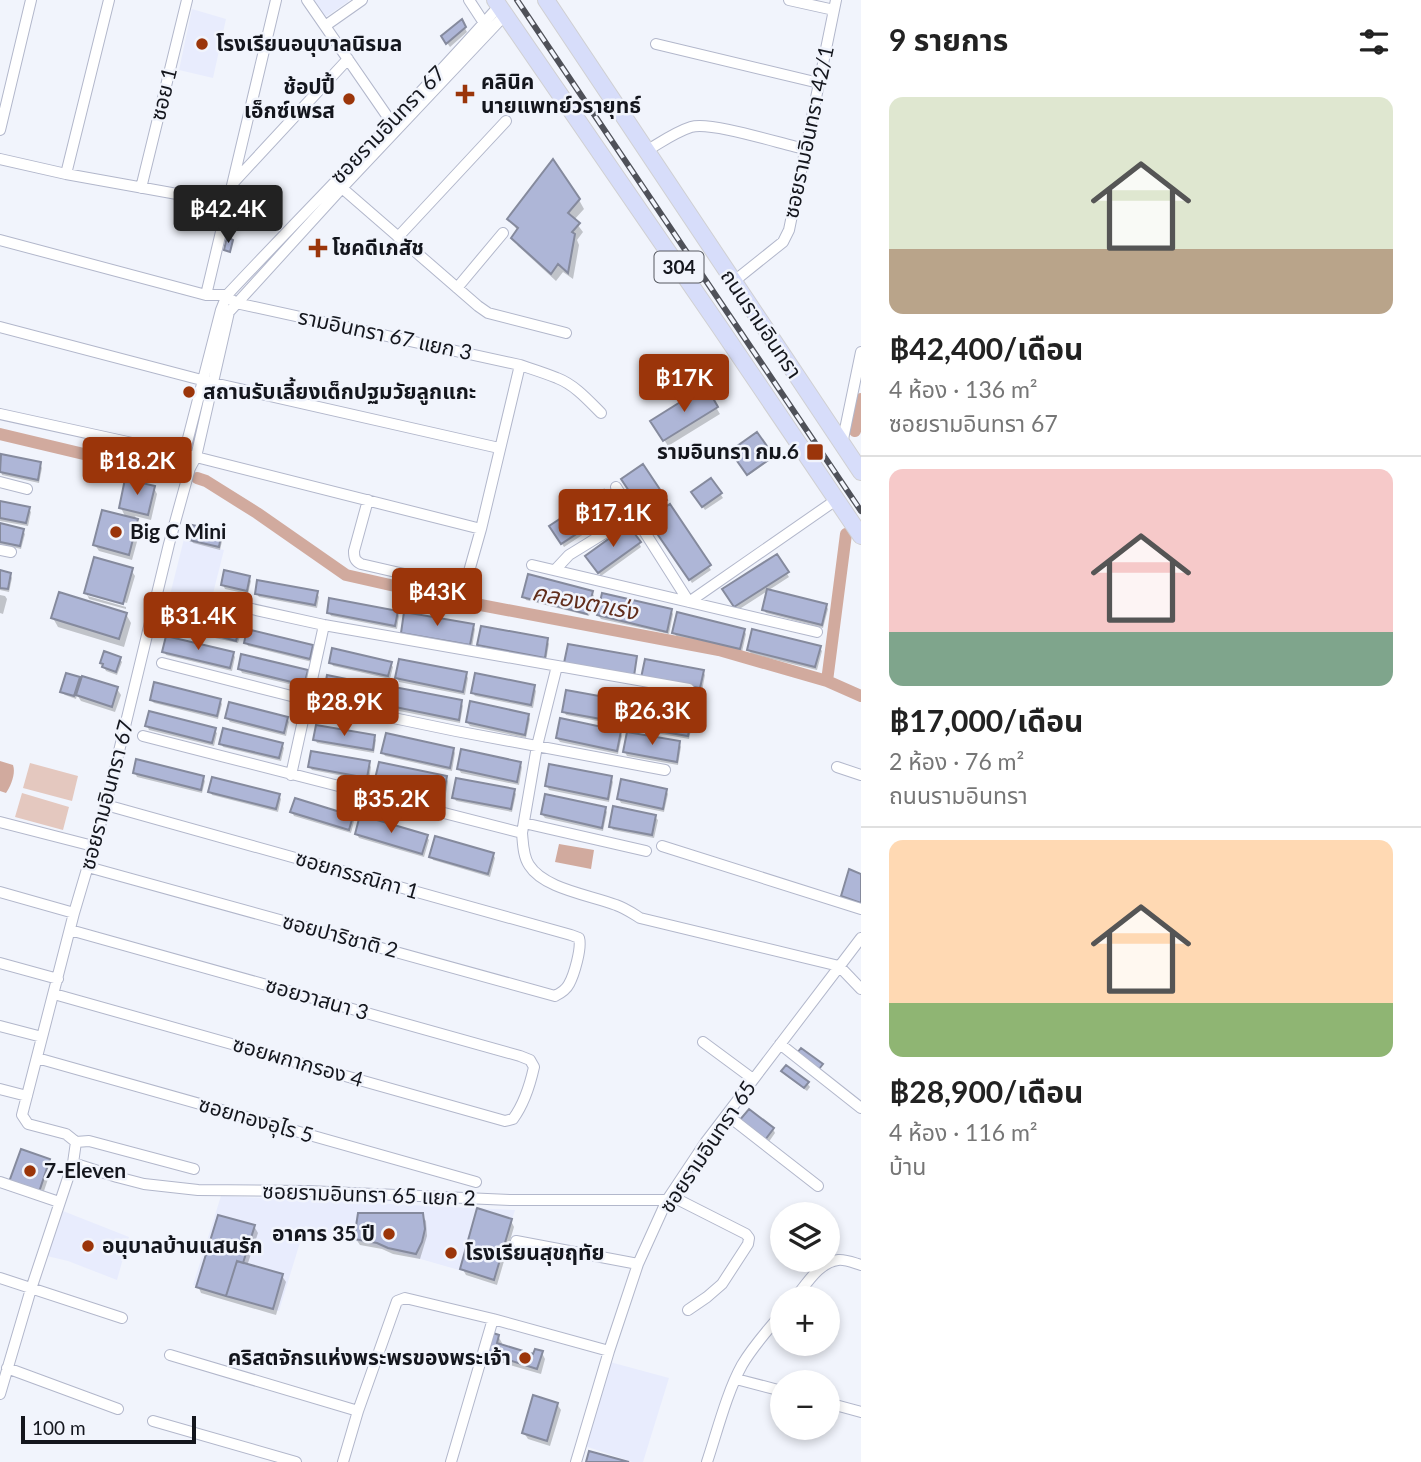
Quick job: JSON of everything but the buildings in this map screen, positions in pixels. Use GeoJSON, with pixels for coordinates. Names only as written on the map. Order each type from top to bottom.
{"type":"FeatureCollection","features":[{"type":"Feature","properties":{"kind":"main road","name":"ถนนรามอินทรา"},"geometry":{"type":"LineString","coordinates":[[546,0],[861,472]]}},
{"type":"Feature","properties":{"kind":"main road","name":"ถนนรามอินทรา"},"geometry":{"type":"LineString","coordinates":[[500,7],[861,536]]}},
{"type":"Feature","properties":{"kind":"street"},"geometry":{"type":"LineString","coordinates":[[0,130],[31,0]]}},
{"type":"Feature","properties":{"kind":"street"},"geometry":{"type":"LineString","coordinates":[[66,174],[109,0]]}},
{"type":"Feature","properties":{"kind":"street","name":"ซอย 1"},"geometry":{"type":"LineString","coordinates":[[141,188],[187,0]]}},
{"type":"Feature","properties":{"kind":"street"},"geometry":{"type":"LineString","coordinates":[[206,295],[276,0]]}},
{"type":"Feature","properties":{"kind":"street"},"geometry":{"type":"LineString","coordinates":[[307,0],[395,127]]}},
{"type":"Feature","properties":{"kind":"street"},"geometry":{"type":"LineString","coordinates":[[325,26],[362,0]]}},
{"type":"Feature","properties":{"kind":"street"},"geometry":{"type":"LineString","coordinates":[[469,0],[484,23]]}},
{"type":"Feature","properties":{"kind":"street"},"geometry":{"type":"LineString","coordinates":[[789,0],[835,5]]}},
{"type":"Feature","properties":{"kind":"street","name":"ซอยรามอินทรา 42/1"},"geometry":{"type":"LineString","coordinates":[[733,282],[783,242],[789,230],[835,5]]}},
{"type":"Feature","properties":{"kind":"street","name":"ซอยรามอินทรา 67"},"geometry":{"type":"LineString","coordinates":[[76,1142],[66,1135],[28,1124],[22,1115],[106,805],[169,544],[190,468],[196,457],[220,310],[227,295],[326,190],[395,127],[500,7]]}},
{"type":"Feature","properties":{"kind":"street","name":"ซอยรามอินทรา 67"},"geometry":{"type":"LineString","coordinates":[[184,454],[229,312],[342,188],[500,7]]}},
{"type":"Feature","properties":{"kind":"street"},"geometry":{"type":"LineString","coordinates":[[656,44],[819,83]]}},
{"type":"Feature","properties":{"kind":"street"},"geometry":{"type":"LineString","coordinates":[[232,185],[348,59]]}},
{"type":"Feature","properties":{"kind":"street"},"geometry":{"type":"LineString","coordinates":[[398,237],[506,121]]}},
{"type":"Feature","properties":{"kind":"street"},"geometry":{"type":"LineString","coordinates":[[646,151],[687,128],[701,126],[805,149]]}},
{"type":"Feature","properties":{"kind":"street"},"geometry":{"type":"LineString","coordinates":[[0,159],[66,174],[227,203]]}},
{"type":"Feature","properties":{"kind":"street"},"geometry":{"type":"LineString","coordinates":[[342,188],[488,313],[566,333]]}},
{"type":"Feature","properties":{"kind":"street"},"geometry":{"type":"LineString","coordinates":[[457,288],[503,233]]}},
{"type":"Feature","properties":{"kind":"street"},"geometry":{"type":"LineString","coordinates":[[0,240],[206,295],[227,295]]}},
{"type":"Feature","properties":{"kind":"street","name":"รามอินทรา 67 แยก 3"},"geometry":{"type":"LineString","coordinates":[[227,295],[236,303],[520,365],[566,383],[601,413]]}},
{"type":"Feature","properties":{"kind":"street"},"geometry":{"type":"LineString","coordinates":[[0,327],[209,382],[499,448]]}},
{"type":"Feature","properties":{"kind":"street"},"geometry":{"type":"LineString","coordinates":[[842,445],[861,352]]}},
{"type":"Feature","properties":{"kind":"street"},"geometry":{"type":"LineString","coordinates":[[368,500],[354,551],[356,562],[452,585],[466,582],[520,365]]}},
{"type":"Feature","properties":{"kind":"street"},"geometry":{"type":"LineString","coordinates":[[0,414],[184,454],[481,528]]}},
{"type":"Feature","properties":{"kind":"street"},"geometry":{"type":"LineString","coordinates":[[184,454],[190,468]]}},
{"type":"Feature","properties":{"kind":"street"},"geometry":{"type":"LineString","coordinates":[[0,482],[27,489]]}},
{"type":"Feature","properties":{"kind":"street"},"geometry":{"type":"LineString","coordinates":[[617,487],[690,602]]}},
{"type":"Feature","properties":{"kind":"street"},"geometry":{"type":"LineString","coordinates":[[690,602],[836,500]]}},
{"type":"Feature","properties":{"kind":"street"},"geometry":{"type":"LineString","coordinates":[[555,570],[569,555],[634,514]]}},
{"type":"Feature","properties":{"kind":"street"},"geometry":{"type":"LineString","coordinates":[[532,565],[817,632]]}},
{"type":"Feature","properties":{"kind":"street"},"geometry":{"type":"LineString","coordinates":[[220,602],[324,625],[689,689]]}},
{"type":"Feature","properties":{"kind":"street"},"geometry":{"type":"LineString","coordinates":[[291,775],[324,625]]}},
{"type":"Feature","properties":{"kind":"street"},"geometry":{"type":"LineString","coordinates":[[162,663],[307,700],[456,731],[665,769]]}},
{"type":"Feature","properties":{"kind":"street"},"geometry":{"type":"LineString","coordinates":[[557,666],[537,746],[523,828],[523,847],[528,863],[539,877],[619,906],[640,918],[839,966],[861,989]]}},
{"type":"Feature","properties":{"kind":"street"},"geometry":{"type":"LineString","coordinates":[[143,736],[291,775],[523,828],[646,851]]}},
{"type":"Feature","properties":{"kind":"street"},"geometry":{"type":"LineString","coordinates":[[837,767],[861,775]]}},
{"type":"Feature","properties":{"kind":"street","name":"ซอยกรรณิกา 1"},"geometry":{"type":"LineString","coordinates":[[106,805],[571,935],[579,938],[581,945],[575,966]]}},
{"type":"Feature","properties":{"kind":"street"},"geometry":{"type":"LineString","coordinates":[[0,822],[93,846]]}},
{"type":"Feature","properties":{"kind":"street"},"geometry":{"type":"LineString","coordinates":[[662,846],[861,909]]}},
{"type":"Feature","properties":{"kind":"street","name":"ซอยปาริชาติ 2"},"geometry":{"type":"LineString","coordinates":[[88,867],[555,996],[569,986],[575,966]]}},
{"type":"Feature","properties":{"kind":"street"},"geometry":{"type":"LineString","coordinates":[[0,892],[75,913]]}},
{"type":"Feature","properties":{"kind":"street","name":"ซอยวาสนา 3"},"geometry":{"type":"LineString","coordinates":[[70,930],[520,1056],[530,1060],[534,1067],[526,1092]]}},
{"type":"Feature","properties":{"kind":"street","name":"ซอยรามอินทรา 65"},"geometry":{"type":"LineString","coordinates":[[576,1462],[638,1264],[669,1198],[705,1143],[861,938]]}},
{"type":"Feature","properties":{"kind":"street"},"geometry":{"type":"LineString","coordinates":[[0,963],[58,979]]}},
{"type":"Feature","properties":{"kind":"street","name":"ซอยผกากรอง 4"},"geometry":{"type":"LineString","coordinates":[[54,994],[505,1121],[513,1119],[526,1092]]}},
{"type":"Feature","properties":{"kind":"street"},"geometry":{"type":"LineString","coordinates":[[0,1026],[42,1037]]}},
{"type":"Feature","properties":{"kind":"street"},"geometry":{"type":"LineString","coordinates":[[703,1042],[753,1079]]}},
{"type":"Feature","properties":{"kind":"street"},"geometry":{"type":"LineString","coordinates":[[780,1044],[861,1108]]}},
{"type":"Feature","properties":{"kind":"street","name":"ซอยทองอุไร 5"},"geometry":{"type":"LineString","coordinates":[[37,1058],[475,1182]]}},
{"type":"Feature","properties":{"kind":"street"},"geometry":{"type":"LineString","coordinates":[[0,1089],[27,1096]]}},
{"type":"Feature","properties":{"kind":"street"},"geometry":{"type":"LineString","coordinates":[[727,1115],[818,1186]]}},
{"type":"Feature","properties":{"kind":"street"},"geometry":{"type":"LineString","coordinates":[[0,1394],[73,1163],[76,1142],[89,1142],[194,1169]]}},
{"type":"Feature","properties":{"kind":"street","name":"ซอยรามอินทรา 65 แยก 2"},"geometry":{"type":"LineString","coordinates":[[73,1163],[144,1184],[198,1190],[298,1191],[510,1200],[669,1198]]}},
{"type":"Feature","properties":{"kind":"street"},"geometry":{"type":"LineString","coordinates":[[0,1182],[60,1202]]}},
{"type":"Feature","properties":{"kind":"street"},"geometry":{"type":"LineString","coordinates":[[669,1198],[746,1234],[749,1238],[748,1244],[722,1284],[688,1310]]}},
{"type":"Feature","properties":{"kind":"street"},"geometry":{"type":"LineString","coordinates":[[516,1241],[638,1264]]}},
{"type":"Feature","properties":{"kind":"street"},"geometry":{"type":"LineString","coordinates":[[805,1286],[829,1263],[841,1259],[861,1265]]}},
{"type":"Feature","properties":{"kind":"street"},"geometry":{"type":"LineString","coordinates":[[0,1278],[122,1318]]}},
{"type":"Feature","properties":{"kind":"street"},"geometry":{"type":"LineString","coordinates":[[343,1462],[397,1301],[405,1298],[609,1351]]}},
{"type":"Feature","properties":{"kind":"street"},"geometry":{"type":"LineString","coordinates":[[451,1462],[493,1320]]}},
{"type":"Feature","properties":{"kind":"street"},"geometry":{"type":"LineString","coordinates":[[707,1462],[736,1379],[752,1350],[770,1328]]}},
{"type":"Feature","properties":{"kind":"street"},"geometry":{"type":"LineString","coordinates":[[170,1355],[358,1411]]}},
{"type":"Feature","properties":{"kind":"street"},"geometry":{"type":"LineString","coordinates":[[7,1368],[118,1409]]}},
{"type":"Feature","properties":{"kind":"street"},"geometry":{"type":"LineString","coordinates":[[736,1379],[770,1388]]}},
{"type":"Feature","properties":{"kind":"street"},"geometry":{"type":"LineString","coordinates":[[840,1406],[861,1412]]}},
{"type":"Feature","properties":{"kind":"street"},"geometry":{"type":"LineString","coordinates":[[153,1421],[296,1462]]}},
{"type":"Feature","properties":{"kind":"shaded area"},"geometry":{"type":"Polygon","coordinates":[[[312,0],[348,0],[349,1],[324,18],[312,0]]]}},
{"type":"Feature","properties":{"kind":"shaded area","name":"โรงเรียนอนุบาลนิรมล"},"geometry":{"type":"Polygon","coordinates":[[[192,9],[226,19],[213,78],[179,70],[192,9]]]}},
{"type":"Feature","properties":{"kind":"shaded area"},"geometry":{"type":"Polygon","coordinates":[[[184,539],[224,550],[205,625],[165,615],[184,539]]]}},
{"type":"Feature","properties":{"kind":"shaded area"},"geometry":{"type":"Polygon","coordinates":[[[0,761],[13,765],[14,768],[6,793],[0,791],[0,761]]]}},
{"type":"Feature","properties":{"kind":"shaded area"},"geometry":{"type":"Polygon","coordinates":[[[30,763],[78,776],[72,801],[23,788],[30,763]]]}},
{"type":"Feature","properties":{"kind":"shaded area"},"geometry":{"type":"Polygon","coordinates":[[[22,793],[69,807],[63,830],[15,817],[22,793]]]}},
{"type":"Feature","properties":{"kind":"shaded area"},"geometry":{"type":"Polygon","coordinates":[[[559,844],[594,850],[591,869],[555,862],[559,844]]]}},
{"type":"Feature","properties":{"kind":"shaded area","name":"โรงเรียนสุขฤทัย"},"geometry":{"type":"Polygon","coordinates":[[[221,1196],[515,1210],[494,1280],[305,1226],[279,1311],[193,1285],[221,1196]]]}},
{"type":"Feature","properties":{"kind":"shaded area","name":"อนุบาลบ้านแสนรัก"},"geometry":{"type":"Polygon","coordinates":[[[63,1211],[129,1237],[117,1280],[47,1256],[63,1211]]]}},
{"type":"Feature","properties":{"kind":"shaded area"},"geometry":{"type":"Polygon","coordinates":[[[610,1362],[669,1378],[643,1462],[632,1462],[585,1446],[610,1362]]]}},
{"type":"Feature","properties":{"kind":"waterway"},"geometry":{"type":"LineString","coordinates":[[855,431],[861,399]]}},
{"type":"Feature","properties":{"kind":"waterway","name":"คลองตาเร่ง"},"geometry":{"type":"LineString","coordinates":[[0,434],[151,470],[180,474]]}},
{"type":"Feature","properties":{"kind":"waterway","name":"คลองตาเร่ง"},"geometry":{"type":"LineString","coordinates":[[197,478],[257,513],[346,575],[470,603],[719,650],[827,681],[861,696]]}},
{"type":"Feature","properties":{"kind":"waterway"},"geometry":{"type":"LineString","coordinates":[[827,681],[846,534]]}},
{"type":"Feature","properties":{"kind":"railway"},"geometry":{"type":"LineString","coordinates":[[517,0],[861,511]]}},
{"type":"Feature","properties":{"kind":"place","name":"โรงเรียนอนุบาลนิรมล"},"geometry":{"type":"Point","coordinates":[202,44]}},
{"type":"Feature","properties":{"kind":"place","name":"คลินิค นายแพทย์วรายุทธ์"},"geometry":{"type":"Point","coordinates":[465,94]}},
{"type":"Feature","properties":{"kind":"place","name":"ช้อปปี้ เอ็กซ์เพรส"},"geometry":{"type":"Point","coordinates":[349,99]}},
{"type":"Feature","properties":{"kind":"place","name":"โชคดีเภสัช"},"geometry":{"type":"Point","coordinates":[318,248]}},
{"type":"Feature","properties":{"kind":"place","name":"สถานรับเลี้ยงเด็กปฐมวัยลูกแกะ"},"geometry":{"type":"Point","coordinates":[189,392]}},
{"type":"Feature","properties":{"kind":"place","name":"รามอินทรา กม.6"},"geometry":{"type":"Point","coordinates":[815,452]}},
{"type":"Feature","properties":{"kind":"place","name":"Big C Mini"},"geometry":{"type":"Point","coordinates":[116,532]}},
{"type":"Feature","properties":{"kind":"place","name":"7-Eleven"},"geometry":{"type":"Point","coordinates":[30,1171]}},
{"type":"Feature","properties":{"kind":"place","name":"อาคาร 35 ปี"},"geometry":{"type":"Point","coordinates":[389,1234]}},
{"type":"Feature","properties":{"kind":"place","name":"อนุบาลบ้านแสนรัก"},"geometry":{"type":"Point","coordinates":[88,1246]}},
{"type":"Feature","properties":{"kind":"place","name":"โรงเรียนสุขฤทัย"},"geometry":{"type":"Point","coordinates":[451,1253]}},
{"type":"Feature","properties":{"kind":"place","name":"คริสตจักรแห่งพระพรของพระเจ้า"},"geometry":{"type":"Point","coordinates":[525,1358]}}]}
